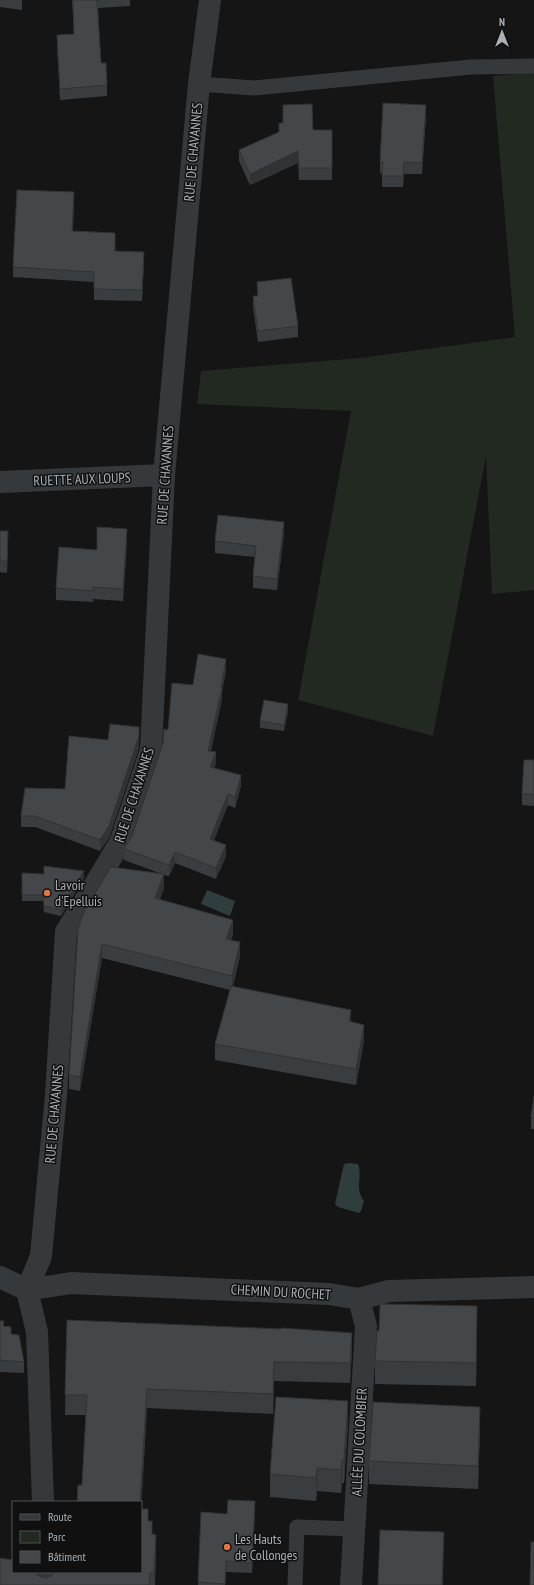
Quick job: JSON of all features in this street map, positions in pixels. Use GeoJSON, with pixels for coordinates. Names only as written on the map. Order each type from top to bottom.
{"type":"FeatureCollection","features":[{"type":"Feature","properties":{"kind":"street","name":"RUE DE CHAVANNES"},"geometry":{"type":"LineString","coordinates":[[27,1290],[41,1256],[56,1095],[66,932],[120,843],[151,750],[164,475],[199,84],[210,0]]}},
{"type":"Feature","properties":{"kind":"street","name":"RUETTE AUX LOUPS"},"geometry":{"type":"LineString","coordinates":[[0,482],[164,475]]}},
{"type":"Feature","properties":{"kind":"street"},"geometry":{"type":"LineString","coordinates":[[0,1277],[27,1290],[37,1332],[43,1501]]}},
{"type":"Feature","properties":{"kind":"street","name":"CHEMIN DU ROCHET"},"geometry":{"type":"LineString","coordinates":[[27,1290],[71,1283],[329,1294],[359,1299],[389,1291],[534,1288]]}},
{"type":"Feature","properties":{"kind":"street","name":"ALLÉE DU COLOMBIER"},"geometry":{"type":"LineString","coordinates":[[351,1585],[366,1326],[359,1299]]}},
{"type":"Feature","properties":{"kind":"street"},"geometry":{"type":"LineString","coordinates":[[45,1573],[45,1585]]}},
{"type":"Feature","properties":{"kind":"lane"},"geometry":{"type":"LineString","coordinates":[[199,84],[254,88],[471,67],[534,66]]}},
{"type":"Feature","properties":{"kind":"lane"},"geometry":{"type":"LineString","coordinates":[[295,1585],[297,1527],[354,1529]]}},
{"type":"Feature","properties":{"kind":"green space"},"geometry":{"type":"Polygon","coordinates":[[[534,72],[534,590],[492,594],[486,456],[433,736],[298,700],[351,411],[197,404],[201,371],[360,358],[515,337],[493,76],[534,72]]]}},
{"type":"Feature","properties":{"kind":"shaded area"},"geometry":{"type":"Polygon","coordinates":[[[207,890],[235,901],[230,916],[201,904],[207,890]]]}},
{"type":"Feature","properties":{"kind":"shaded area"},"geometry":{"type":"Polygon","coordinates":[[[344,1164],[358,1164],[360,1174],[359,1187],[364,1201],[359,1213],[338,1207],[335,1204],[344,1164]]]}},
{"type":"Feature","properties":{"kind":"building"},"geometry":{"type":"Polygon","coordinates":[[[73,0],[97,0],[101,63],[106,63],[107,85],[60,89],[57,35],[74,34],[73,0]]]}},
{"type":"Feature","properties":{"kind":"building"},"geometry":{"type":"Polygon","coordinates":[[[383,103],[426,105],[422,163],[404,162],[403,176],[382,176],[383,162],[380,162],[383,103]]]}},
{"type":"Feature","properties":{"kind":"building"},"geometry":{"type":"Polygon","coordinates":[[[312,104],[313,130],[332,130],[332,168],[299,168],[298,151],[250,174],[239,150],[279,132],[279,123],[283,123],[283,105],[312,104]]]}},
{"type":"Feature","properties":{"kind":"building"},"geometry":{"type":"Polygon","coordinates":[[[17,190],[74,192],[72,231],[115,233],[115,251],[144,252],[142,290],[94,289],[94,272],[13,267],[17,190]]]}},
{"type":"Feature","properties":{"kind":"building"},"geometry":{"type":"Polygon","coordinates":[[[291,278],[298,326],[258,331],[253,296],[258,296],[257,282],[291,278]]]}},
{"type":"Feature","properties":{"kind":"building"},"geometry":{"type":"Polygon","coordinates":[[[218,515],[284,522],[277,579],[253,576],[256,546],[215,541],[218,515]]]}},
{"type":"Feature","properties":{"kind":"building"},"geometry":{"type":"Polygon","coordinates":[[[97,527],[127,529],[123,589],[93,587],[93,591],[56,588],[59,547],[97,550],[97,527]]]}},
{"type":"Feature","properties":{"kind":"building"},"geometry":{"type":"Polygon","coordinates":[[[0,531],[8,531],[7,561],[0,561],[0,531]]]}},
{"type":"Feature","properties":{"kind":"building"},"geometry":{"type":"Polygon","coordinates":[[[198,654],[226,659],[222,688],[208,751],[216,752],[210,767],[241,775],[235,797],[228,794],[210,839],[226,845],[216,868],[175,852],[169,865],[124,849],[132,836],[163,743],[164,729],[168,730],[172,683],[193,685],[198,654]]]}},
{"type":"Feature","properties":{"kind":"building"},"geometry":{"type":"Polygon","coordinates":[[[264,700],[288,704],[284,725],[260,721],[264,700]]]}},
{"type":"Feature","properties":{"kind":"building"},"geometry":{"type":"Polygon","coordinates":[[[110,724],[139,727],[139,736],[109,826],[100,840],[35,816],[21,816],[25,788],[65,789],[69,736],[108,740],[110,724]]]}},
{"type":"Feature","properties":{"kind":"building"},"geometry":{"type":"Polygon","coordinates":[[[524,760],[534,760],[534,794],[522,794],[524,760]]]}},
{"type":"Feature","properties":{"kind":"building"},"geometry":{"type":"Polygon","coordinates":[[[44,866],[84,871],[61,910],[44,906],[43,895],[22,895],[22,873],[44,874],[44,866]]]}},
{"type":"Feature","properties":{"kind":"building"},"geometry":{"type":"Polygon","coordinates":[[[111,867],[164,874],[155,898],[233,920],[226,939],[240,942],[232,976],[102,944],[80,1077],[69,1075],[78,928],[85,910],[111,867]]]}},
{"type":"Feature","properties":{"kind":"building"},"geometry":{"type":"Polygon","coordinates":[[[231,986],[351,1010],[349,1021],[364,1025],[356,1069],[215,1044],[231,986]]]}},
{"type":"Feature","properties":{"kind":"building"},"geometry":{"type":"Polygon","coordinates":[[[534,1096],[534,1118],[531,1117],[534,1096]]]}},
{"type":"Feature","properties":{"kind":"building"},"geometry":{"type":"Polygon","coordinates":[[[380,1304],[477,1306],[476,1363],[375,1361],[377,1331],[379,1331],[380,1304]]]}},
{"type":"Feature","properties":{"kind":"building"},"geometry":{"type":"Polygon","coordinates":[[[67,1320],[282,1328],[352,1333],[350,1363],[274,1362],[273,1394],[147,1389],[140,1501],[77,1501],[78,1485],[82,1485],[87,1395],[65,1395],[67,1320]]]}},
{"type":"Feature","properties":{"kind":"building"},"geometry":{"type":"Polygon","coordinates":[[[0,1321],[4,1321],[3,1326],[11,1327],[11,1334],[19,1335],[24,1362],[0,1360],[0,1321]]]}},
{"type":"Feature","properties":{"kind":"building"},"geometry":{"type":"Polygon","coordinates":[[[276,1397],[348,1401],[344,1460],[342,1460],[341,1470],[317,1468],[316,1478],[270,1474],[276,1397]]]}},
{"type":"Feature","properties":{"kind":"building"},"geometry":{"type":"Polygon","coordinates":[[[373,1402],[480,1407],[478,1466],[369,1461],[373,1402]]]}},
{"type":"Feature","properties":{"kind":"building","name":"Les Hauts de Collonges"},"geometry":{"type":"Polygon","coordinates":[[[228,1500],[255,1501],[252,1563],[226,1561],[225,1584],[198,1582],[201,1512],[227,1514],[228,1500]]]}},
{"type":"Feature","properties":{"kind":"building"},"geometry":{"type":"Polygon","coordinates":[[[142,1509],[148,1509],[148,1521],[152,1521],[152,1534],[156,1535],[154,1573],[150,1573],[149,1585],[0,1585],[0,1558],[12,1560],[12,1573],[35,1573],[45,1578],[55,1573],[142,1573],[142,1509]]]}},
{"type":"Feature","properties":{"kind":"building"},"geometry":{"type":"Polygon","coordinates":[[[380,1530],[444,1532],[442,1585],[378,1585],[380,1530]]]}},
{"type":"Feature","properties":{"kind":"building"},"geometry":{"type":"Polygon","coordinates":[[[531,1542],[534,1542],[534,1585],[530,1585],[531,1542]]]}},
{"type":"Feature","properties":{"kind":"place","name":"Lavoir d'Epelluis"},"geometry":{"type":"Point","coordinates":[47,893]}},
{"type":"Feature","properties":{"kind":"place","name":"Les Hauts de Collonges"},"geometry":{"type":"Point","coordinates":[227,1547]}}]}
